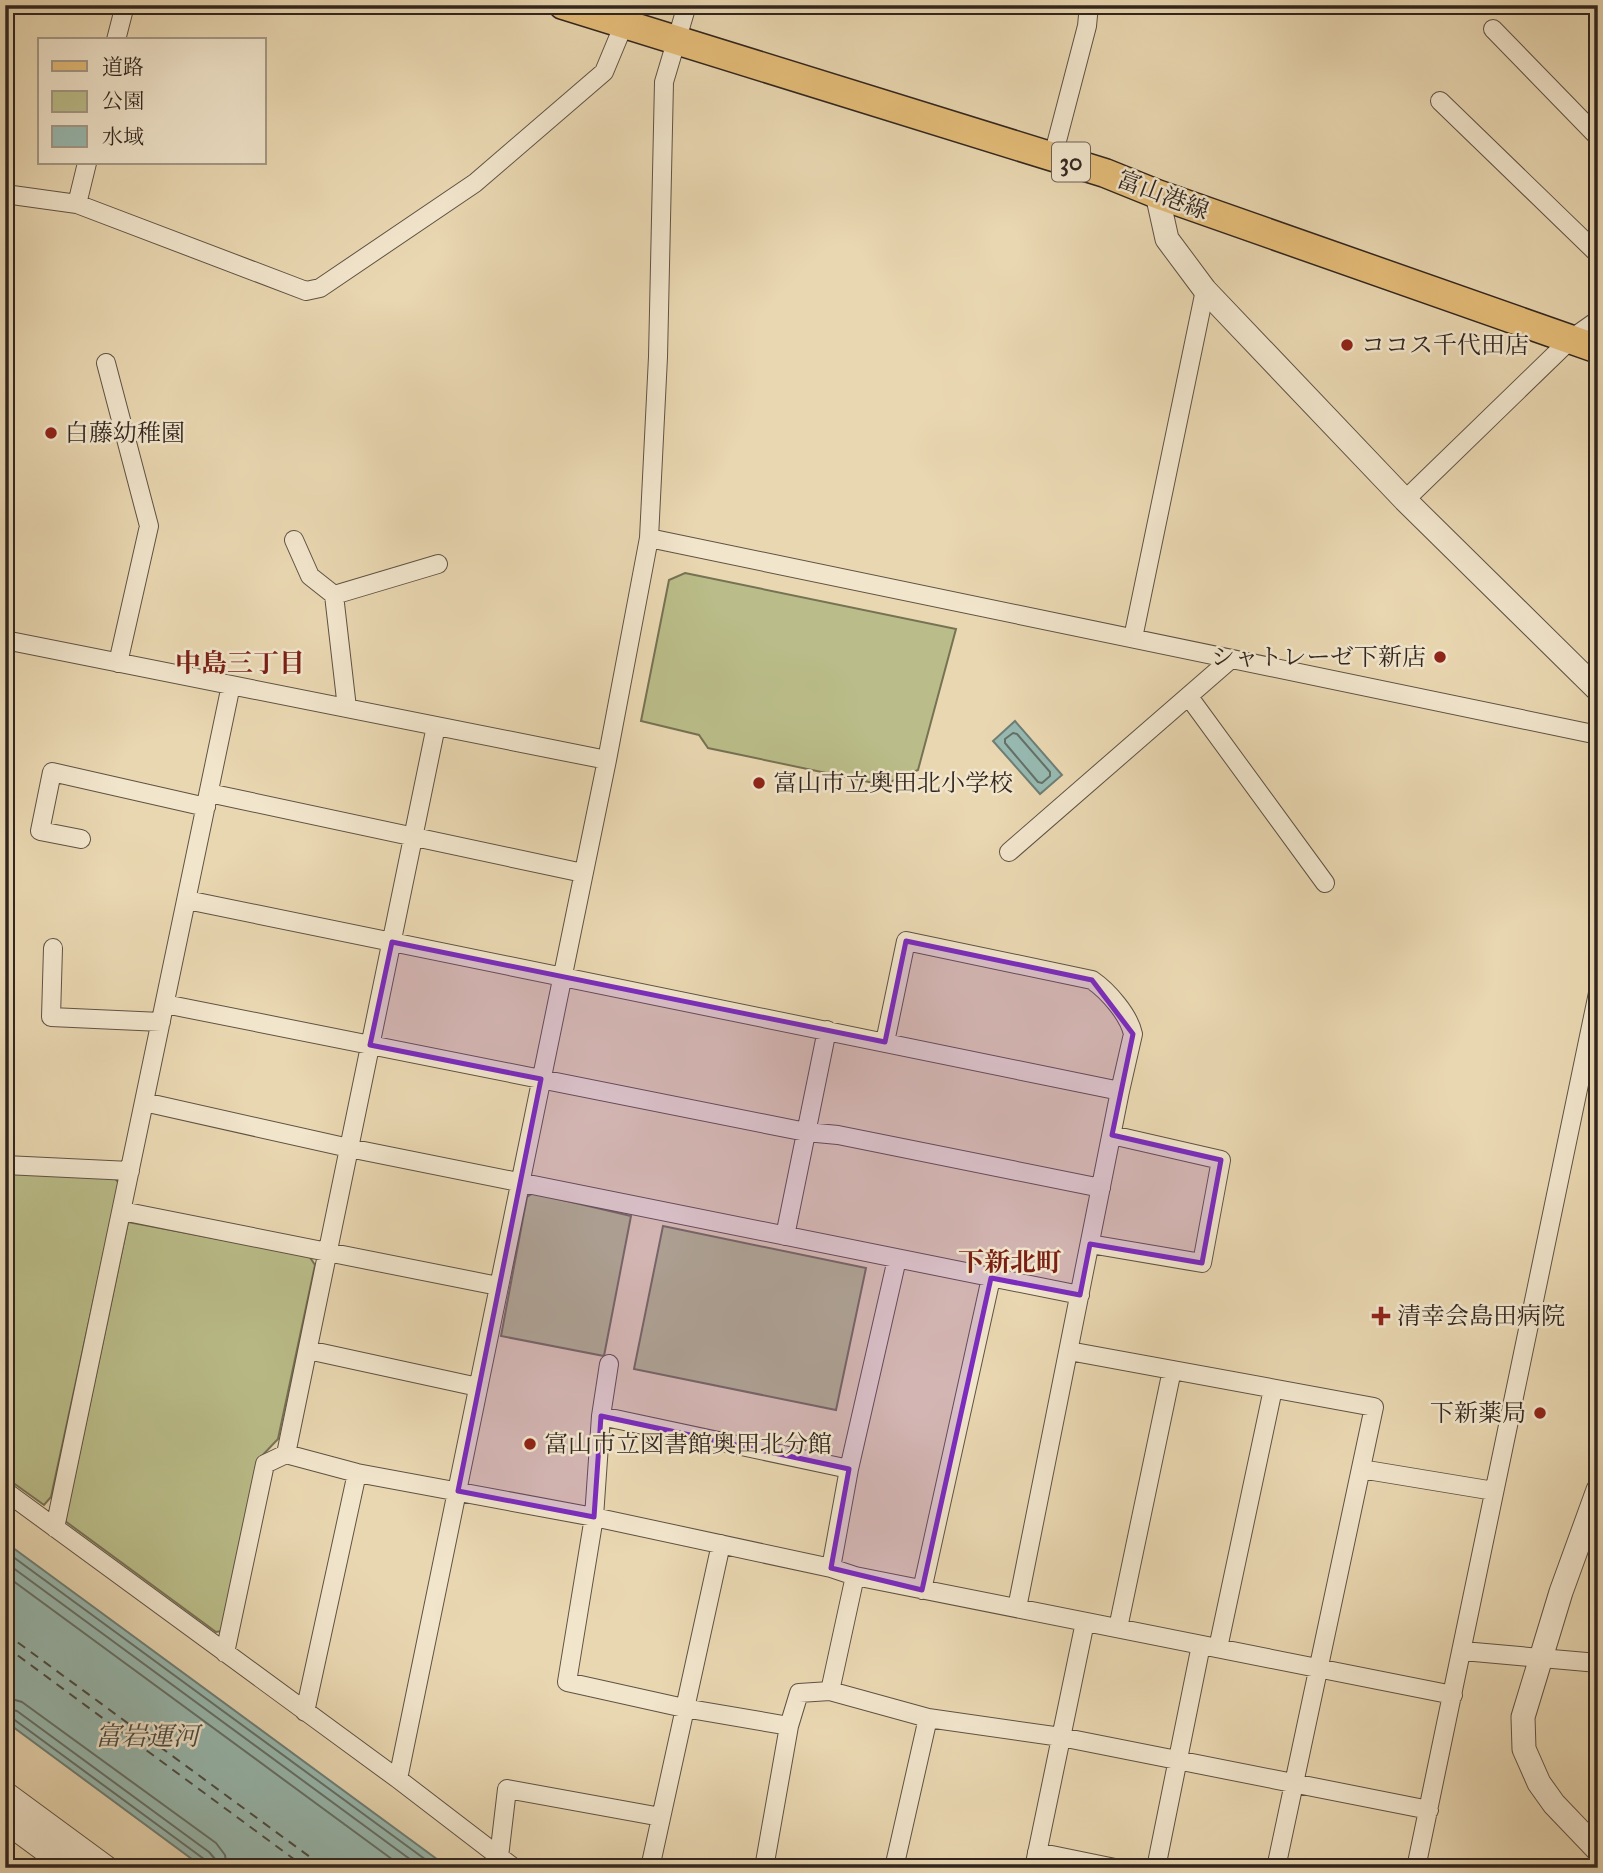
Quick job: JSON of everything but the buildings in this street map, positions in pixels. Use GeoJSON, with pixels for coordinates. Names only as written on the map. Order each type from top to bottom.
{"type":"FeatureCollection","features":[{"type":"Feature","properties":{"kind":"main road","name":"富山港線"},"geometry":{"type":"LineString","coordinates":[[563,5],[1105,173],[1157,194],[1598,349]]}},
{"type":"Feature","properties":{"kind":"street"},"geometry":{"type":"LineString","coordinates":[[117,38],[125,5]]}},
{"type":"Feature","properties":{"kind":"street"},"geometry":{"type":"LineString","coordinates":[[398,1779],[607,760],[649,538],[658,357],[664,82],[687,5]]}},
{"type":"Feature","properties":{"kind":"street"},"geometry":{"type":"LineString","coordinates":[[1053,156],[1087,26],[1089,5]]}},
{"type":"Feature","properties":{"kind":"street"},"geometry":{"type":"LineString","coordinates":[[5,194],[77,204],[306,291],[320,288],[475,183],[604,72],[624,24]]}},
{"type":"Feature","properties":{"kind":"street"},"geometry":{"type":"LineString","coordinates":[[1493,29],[1598,137]]}},
{"type":"Feature","properties":{"kind":"street"},"geometry":{"type":"LineString","coordinates":[[1440,101],[1598,254]]}},
{"type":"Feature","properties":{"kind":"street"},"geometry":{"type":"LineString","coordinates":[[77,204],[87,164]]}},
{"type":"Feature","properties":{"kind":"street"},"geometry":{"type":"LineString","coordinates":[[1157,194],[1167,239],[1205,290],[1405,500],[1598,690]]}},
{"type":"Feature","properties":{"kind":"street"},"geometry":{"type":"LineString","coordinates":[[1133,638],[1205,290]]}},
{"type":"Feature","properties":{"kind":"street"},"geometry":{"type":"LineString","coordinates":[[1405,500],[1572,340],[1598,320]]}},
{"type":"Feature","properties":{"kind":"street"},"geometry":{"type":"LineString","coordinates":[[106,363],[149,526],[118,663]]}},
{"type":"Feature","properties":{"kind":"street"},"geometry":{"type":"LineString","coordinates":[[649,538],[1598,736]]}},
{"type":"Feature","properties":{"kind":"street"},"geometry":{"type":"LineString","coordinates":[[294,540],[310,576],[334,595],[347,708]]}},
{"type":"Feature","properties":{"kind":"street"},"geometry":{"type":"LineString","coordinates":[[334,595],[438,564]]}},
{"type":"Feature","properties":{"kind":"street"},"geometry":{"type":"LineString","coordinates":[[5,640],[607,760]]}},
{"type":"Feature","properties":{"kind":"street"},"geometry":{"type":"LineString","coordinates":[[1009,852],[1231,659]]}},
{"type":"Feature","properties":{"kind":"street"},"geometry":{"type":"LineString","coordinates":[[55,1528],[231,685]]}},
{"type":"Feature","properties":{"kind":"street"},"geometry":{"type":"LineString","coordinates":[[1189,697],[1325,883]]}},
{"type":"Feature","properties":{"kind":"street"},"geometry":{"type":"LineString","coordinates":[[286,1454],[436,726]]}},
{"type":"Feature","properties":{"kind":"street"},"geometry":{"type":"LineString","coordinates":[[81,839],[40,831],[52,772],[413,837],[583,873]]}},
{"type":"Feature","properties":{"kind":"street"},"geometry":{"type":"LineString","coordinates":[[187,900],[1120,1091]]}},
{"type":"Feature","properties":{"kind":"street"},"geometry":{"type":"LineString","coordinates":[[885,1042],[906,941],[1092,980],[1101,986],[1131,1025],[1133,1034],[1017,1608]]}},
{"type":"Feature","properties":{"kind":"street"},"geometry":{"type":"LineString","coordinates":[[53,948],[51,1017],[161,1022]]}},
{"type":"Feature","properties":{"kind":"street"},"geometry":{"type":"LineString","coordinates":[[1416,1868],[1598,993]]}},
{"type":"Feature","properties":{"kind":"street"},"geometry":{"type":"LineString","coordinates":[[165,1003],[806,1132],[838,1135],[1101,1188]]}},
{"type":"Feature","properties":{"kind":"street"},"geometry":{"type":"LineString","coordinates":[[785,1236],[827,1030]]}},
{"type":"Feature","properties":{"kind":"street"},"geometry":{"type":"LineString","coordinates":[[144,1102],[349,1148],[1080,1295]]}},
{"type":"Feature","properties":{"kind":"street"},"geometry":{"type":"LineString","coordinates":[[1090,1244],[1202,1263],[1221,1160],[1112,1135]]}},
{"type":"Feature","properties":{"kind":"street"},"geometry":{"type":"LineString","coordinates":[[5,1165],[130,1171]]}},
{"type":"Feature","properties":{"kind":"street"},"geometry":{"type":"LineString","coordinates":[[122,1211],[498,1286]]}},
{"type":"Feature","properties":{"kind":"street"},"geometry":{"type":"LineString","coordinates":[[831,1568],[849,1469],[897,1259]]}},
{"type":"Feature","properties":{"kind":"street"},"geometry":{"type":"LineString","coordinates":[[922,1590],[991,1278]]}},
{"type":"Feature","properties":{"kind":"street"},"geometry":{"type":"LineString","coordinates":[[308,1350],[478,1387]]}},
{"type":"Feature","properties":{"kind":"street"},"geometry":{"type":"LineString","coordinates":[[1069,1351],[1374,1407],[1276,1868]]}},
{"type":"Feature","properties":{"kind":"street"},"geometry":{"type":"LineString","coordinates":[[609,1364],[601,1416],[594,1517],[567,1682],[684,1709],[789,1726]]}},
{"type":"Feature","properties":{"kind":"street"},"geometry":{"type":"LineString","coordinates":[[1118,1628],[1172,1370]]}},
{"type":"Feature","properties":{"kind":"street"},"geometry":{"type":"LineString","coordinates":[[1156,1868],[1178,1760],[1210,1646],[1273,1389]]}},
{"type":"Feature","properties":{"kind":"street"},"geometry":{"type":"LineString","coordinates":[[601,1416],[849,1469]]}},
{"type":"Feature","properties":{"kind":"street"},"geometry":{"type":"LineString","coordinates":[[225,1653],[265,1464],[286,1454],[357,1473],[594,1517],[721,1544],[831,1568],[855,1577],[1453,1695]]}},
{"type":"Feature","properties":{"kind":"street"},"geometry":{"type":"LineString","coordinates":[[1361,1469],[1494,1491]]}},
{"type":"Feature","properties":{"kind":"street"},"geometry":{"type":"LineString","coordinates":[[305,1712],[357,1473]]}},
{"type":"Feature","properties":{"kind":"street"},"geometry":{"type":"LineString","coordinates":[[1598,1490],[1561,1592],[1523,1717],[1524,1749],[1539,1783],[1598,1850]]}},
{"type":"Feature","properties":{"kind":"street"},"geometry":{"type":"LineString","coordinates":[[5,1491],[398,1779],[514,1868]]}},
{"type":"Feature","properties":{"kind":"street"},"geometry":{"type":"LineString","coordinates":[[650,1868],[721,1544]]}},
{"type":"Feature","properties":{"kind":"street"},"geometry":{"type":"LineString","coordinates":[[830,1691],[855,1577]]}},
{"type":"Feature","properties":{"kind":"street"},"geometry":{"type":"LineString","coordinates":[[1085,1622],[1035,1860],[1115,1868]]}},
{"type":"Feature","properties":{"kind":"street"},"geometry":{"type":"LineString","coordinates":[[1463,1651],[1598,1663]]}},
{"type":"Feature","properties":{"kind":"street"},"geometry":{"type":"LineString","coordinates":[[764,1868],[789,1726],[799,1693],[830,1691],[928,1718],[1061,1737],[1429,1810]]}},
{"type":"Feature","properties":{"kind":"street"},"geometry":{"type":"LineString","coordinates":[[894,1868],[928,1718]]}},
{"type":"Feature","properties":{"kind":"street"},"geometry":{"type":"LineString","coordinates":[[499,1857],[507,1789],[661,1817]]}},
{"type":"Feature","properties":{"kind":"street"},"geometry":{"type":"LineString","coordinates":[[5,1793],[107,1868]]}},
{"type":"Feature","properties":{"kind":"street"},"geometry":{"type":"LineString","coordinates":[[5,1821],[69,1868]]}},
{"type":"Feature","properties":{"kind":"highlighted area"},"geometry":{"type":"Polygon","coordinates":[[[906,941],[1092,980],[1133,1034],[1112,1135],[1221,1160],[1202,1263],[1090,1244],[1080,1295],[991,1278],[922,1590],[831,1568],[849,1469],[601,1416],[594,1517],[458,1491],[541,1079],[370,1045],[392,942],[885,1042],[906,941]]]}},
{"type":"Feature","properties":{"kind":"green space"},"geometry":{"type":"Polygon","coordinates":[[[685,573],[956,629],[918,770],[883,785],[708,748],[699,735],[641,721],[669,580],[685,573]]]}},
{"type":"Feature","properties":{"kind":"green space"},"geometry":{"type":"Polygon","coordinates":[[[5,1171],[112,1175],[119,1183],[51,1497],[44,1505],[5,1477],[5,1171]]]}},
{"type":"Feature","properties":{"kind":"green space"},"geometry":{"type":"Polygon","coordinates":[[[533,1193],[631,1216],[604,1356],[501,1336],[527,1197],[533,1193]]]}},
{"type":"Feature","properties":{"kind":"green space"},"geometry":{"type":"Polygon","coordinates":[[[128,1222],[309,1256],[315,1265],[278,1439],[257,1461],[222,1631],[216,1632],[65,1521],[128,1222]]]}},
{"type":"Feature","properties":{"kind":"green space"},"geometry":{"type":"Polygon","coordinates":[[[663,1226],[866,1268],[836,1410],[634,1369],[663,1226]]]}},
{"type":"Feature","properties":{"kind":"water"},"geometry":{"type":"Polygon","coordinates":[[[1015,721],[1062,775],[1040,794],[993,741],[1015,721]]]}},
{"type":"Feature","properties":{"kind":"water","name":"富岩運河"},"geometry":{"type":"Polygon","coordinates":[[[5,1542],[449,1868],[204,1868],[5,1721],[5,1542]]]}},
{"type":"Feature","properties":{"kind":"ferry route"},"geometry":{"type":"LineString","coordinates":[[5,1633],[325,1868]]}},
{"type":"Feature","properties":{"kind":"ferry route"},"geometry":{"type":"LineString","coordinates":[[5,1646],[306,1868]]}},
{"type":"Feature","properties":{"kind":"place","name":"ココス千代田店"},"geometry":{"type":"Point","coordinates":[1347,345]}},
{"type":"Feature","properties":{"kind":"place","name":"白藤幼稚園"},"geometry":{"type":"Point","coordinates":[51,433]}},
{"type":"Feature","properties":{"kind":"place","name":"シャトレーゼ下新店"},"geometry":{"type":"Point","coordinates":[1440,657]}},
{"type":"Feature","properties":{"kind":"place","name":"富山市立奥田北小学校"},"geometry":{"type":"Point","coordinates":[759,783]}},
{"type":"Feature","properties":{"kind":"place","name":"清幸会島田病院"},"geometry":{"type":"Point","coordinates":[1381,1316]}},
{"type":"Feature","properties":{"kind":"place","name":"下新薬局"},"geometry":{"type":"Point","coordinates":[1540,1413]}},
{"type":"Feature","properties":{"kind":"place","name":"富山市立図書館奥田北分館"},"geometry":{"type":"Point","coordinates":[530,1444]}},
{"type":"Feature","properties":{"kind":"district","name":"中島三丁目"},"geometry":{"type":"Point","coordinates":[240,663]}},
{"type":"Feature","properties":{"kind":"district","name":"下新北町"},"geometry":{"type":"Point","coordinates":[1010,1262]}}]}
